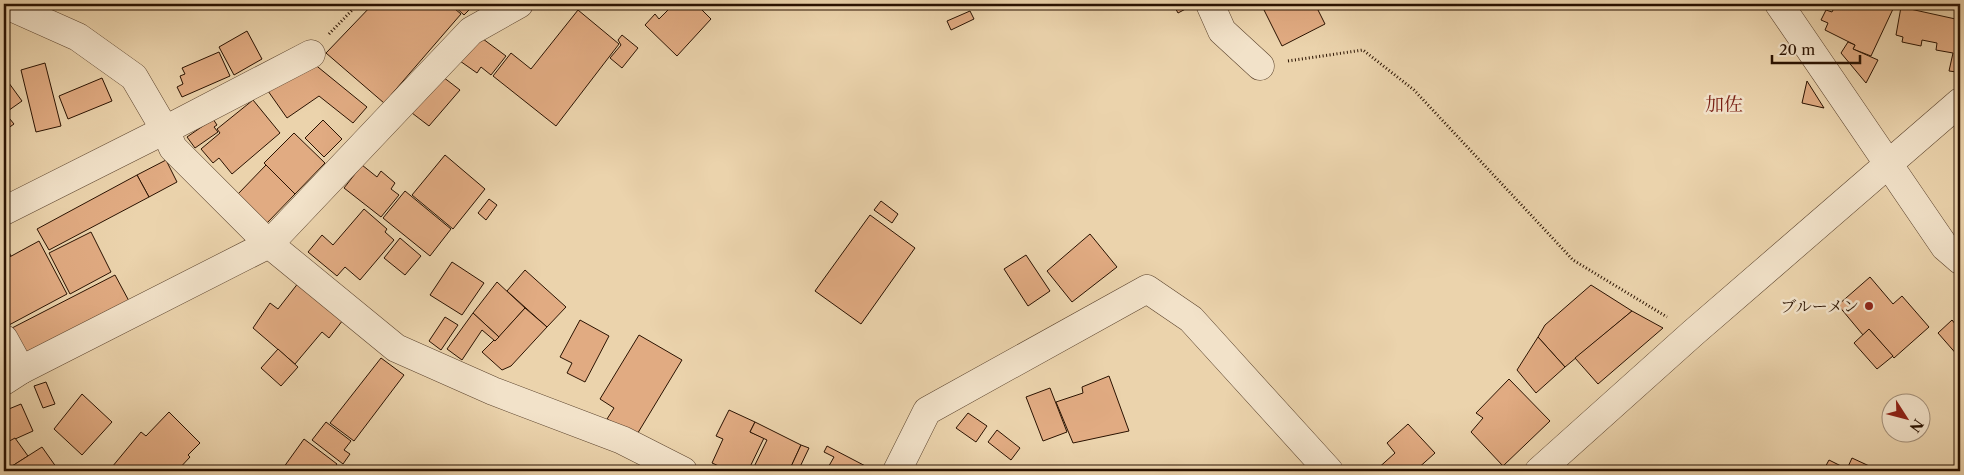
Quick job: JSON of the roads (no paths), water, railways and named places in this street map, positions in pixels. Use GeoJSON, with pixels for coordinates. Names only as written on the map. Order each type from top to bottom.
{"type":"FeatureCollection","features":[{"type":"Feature","properties":{"kind":"street"},"geometry":{"type":"LineString","coordinates":[[4,4],[78,37],[134,77],[166,130],[173,148],[269,244],[396,348],[493,391],[622,440],[683,471]]}},
{"type":"Feature","properties":{"kind":"street"},"geometry":{"type":"LineString","coordinates":[[4,339],[12,376],[269,244],[471,31],[518,4]]}},
{"type":"Feature","properties":{"kind":"street"},"geometry":{"type":"LineString","coordinates":[[1210,4],[1222,31],[1260,66]]}},
{"type":"Feature","properties":{"kind":"street"},"geometry":{"type":"LineString","coordinates":[[1779,4],[1945,247],[1960,260]]}},
{"type":"Feature","properties":{"kind":"street"},"geometry":{"type":"LineString","coordinates":[[4,211],[166,130],[310,54]]}},
{"type":"Feature","properties":{"kind":"street"},"geometry":{"type":"LineString","coordinates":[[1539,471],[1693,333],[1960,102]]}},
{"type":"Feature","properties":{"kind":"street"},"geometry":{"type":"LineString","coordinates":[[897,471],[927,411],[1147,289],[1191,319],[1329,471]]}},
{"type":"Feature","properties":{"kind":"place","name":"ブルーメン"},"geometry":{"type":"Point","coordinates":[1869,306]}},
{"type":"Feature","properties":{"kind":"district","name":"加佐"},"geometry":{"type":"Point","coordinates":[1724,104]}}]}
